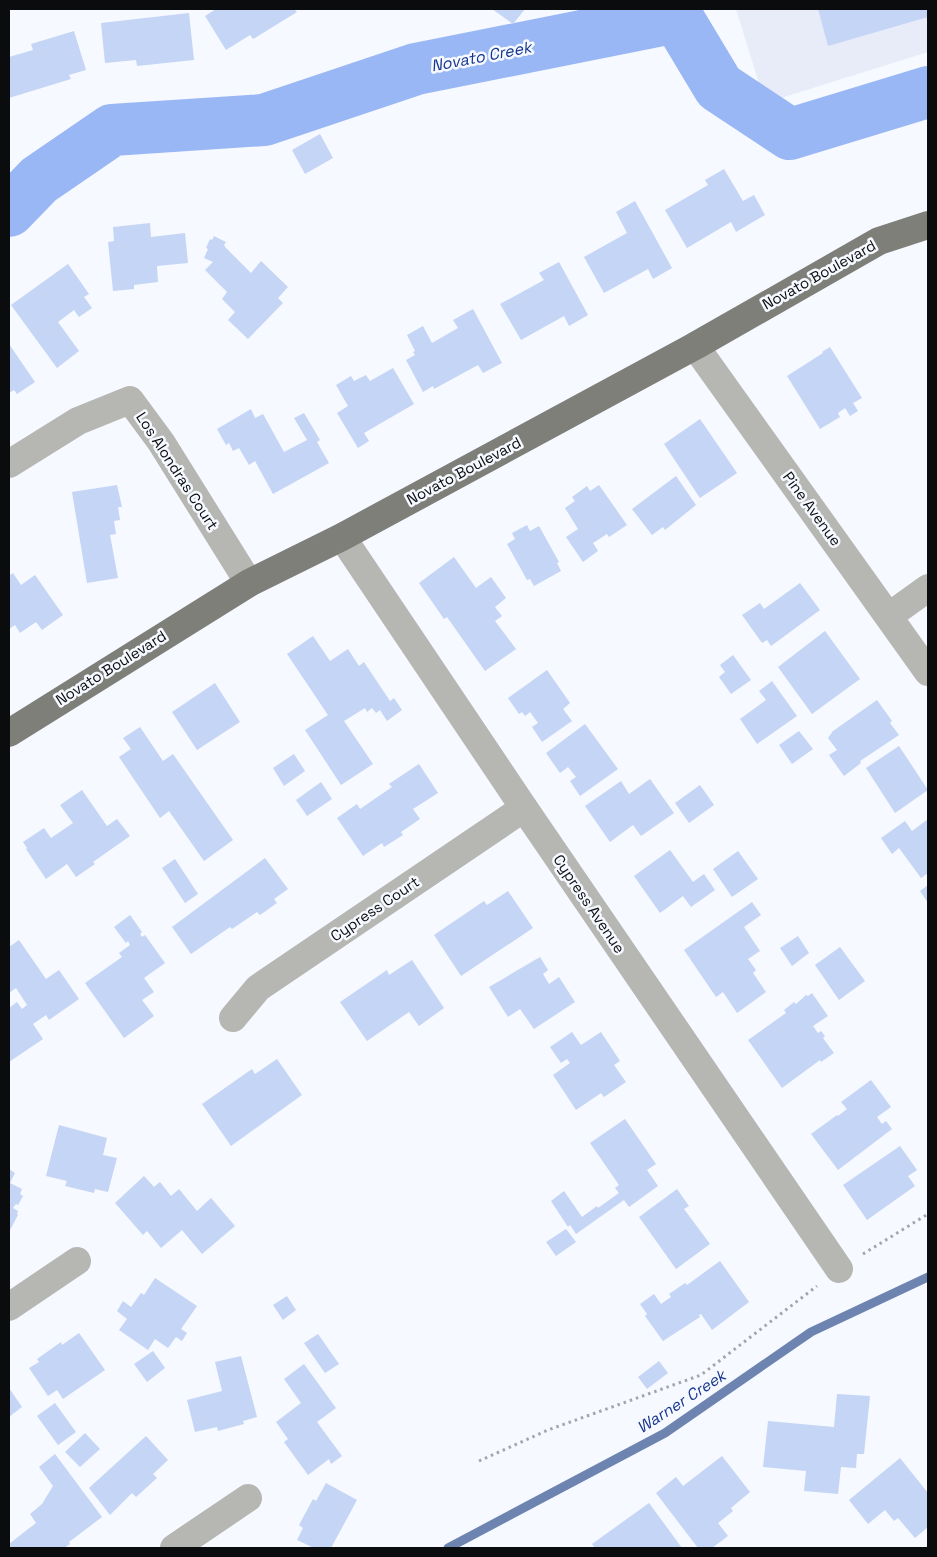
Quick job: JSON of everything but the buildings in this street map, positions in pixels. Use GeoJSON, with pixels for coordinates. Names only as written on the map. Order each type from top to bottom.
{"type":"FeatureCollection","features":[{"type":"Feature","properties":{"kind":"main road"},"geometry":{"type":"LineString","coordinates":[[879,241],[928,207]]}},
{"type":"Feature","properties":{"kind":"main road","name":"Novato Boulevard"},"geometry":{"type":"LineString","coordinates":[[9,733],[248,583],[342,537],[695,346],[879,241],[928,225]]}},
{"type":"Feature","properties":{"kind":"street","name":"Pine Avenue"},"geometry":{"type":"LineString","coordinates":[[695,346],[928,672]]}},
{"type":"Feature","properties":{"kind":"street","name":"Los Alondras Court"},"geometry":{"type":"LineString","coordinates":[[9,464],[78,421],[130,400],[161,442],[248,583]]}},
{"type":"Feature","properties":{"kind":"street","name":"Cypress Avenue"},"geometry":{"type":"LineString","coordinates":[[342,537],[524,808],[839,1268]]}},
{"type":"Feature","properties":{"kind":"street"},"geometry":{"type":"LineString","coordinates":[[889,616],[928,588]]}},
{"type":"Feature","properties":{"kind":"street","name":"Cypress Court"},"geometry":{"type":"LineString","coordinates":[[233,1018],[258,988],[524,808]]}},
{"type":"Feature","properties":{"kind":"street"},"geometry":{"type":"LineString","coordinates":[[9,1307],[77,1261]]}},
{"type":"Feature","properties":{"kind":"street"},"geometry":{"type":"LineString","coordinates":[[174,1548],[248,1498]]}},
{"type":"Feature","properties":{"kind":"path"},"geometry":{"type":"LineString","coordinates":[[479,1461],[548,1430],[700,1375],[839,1268],[928,1214]]}},
{"type":"Feature","properties":{"kind":"shaded area"},"geometry":{"type":"Polygon","coordinates":[[[736,9],[928,9],[928,52],[765,103],[736,9]]]}},
{"type":"Feature","properties":{"kind":"waterway","name":"Novato Creek"},"geometry":{"type":"LineString","coordinates":[[9,211],[39,180],[112,130],[264,120],[416,69],[677,17],[719,87],[790,134],[928,92]]}},
{"type":"Feature","properties":{"kind":"waterway","name":"Warner Creek"},"geometry":{"type":"LineString","coordinates":[[448,1548],[665,1433],[811,1332],[928,1277]]}}]}
